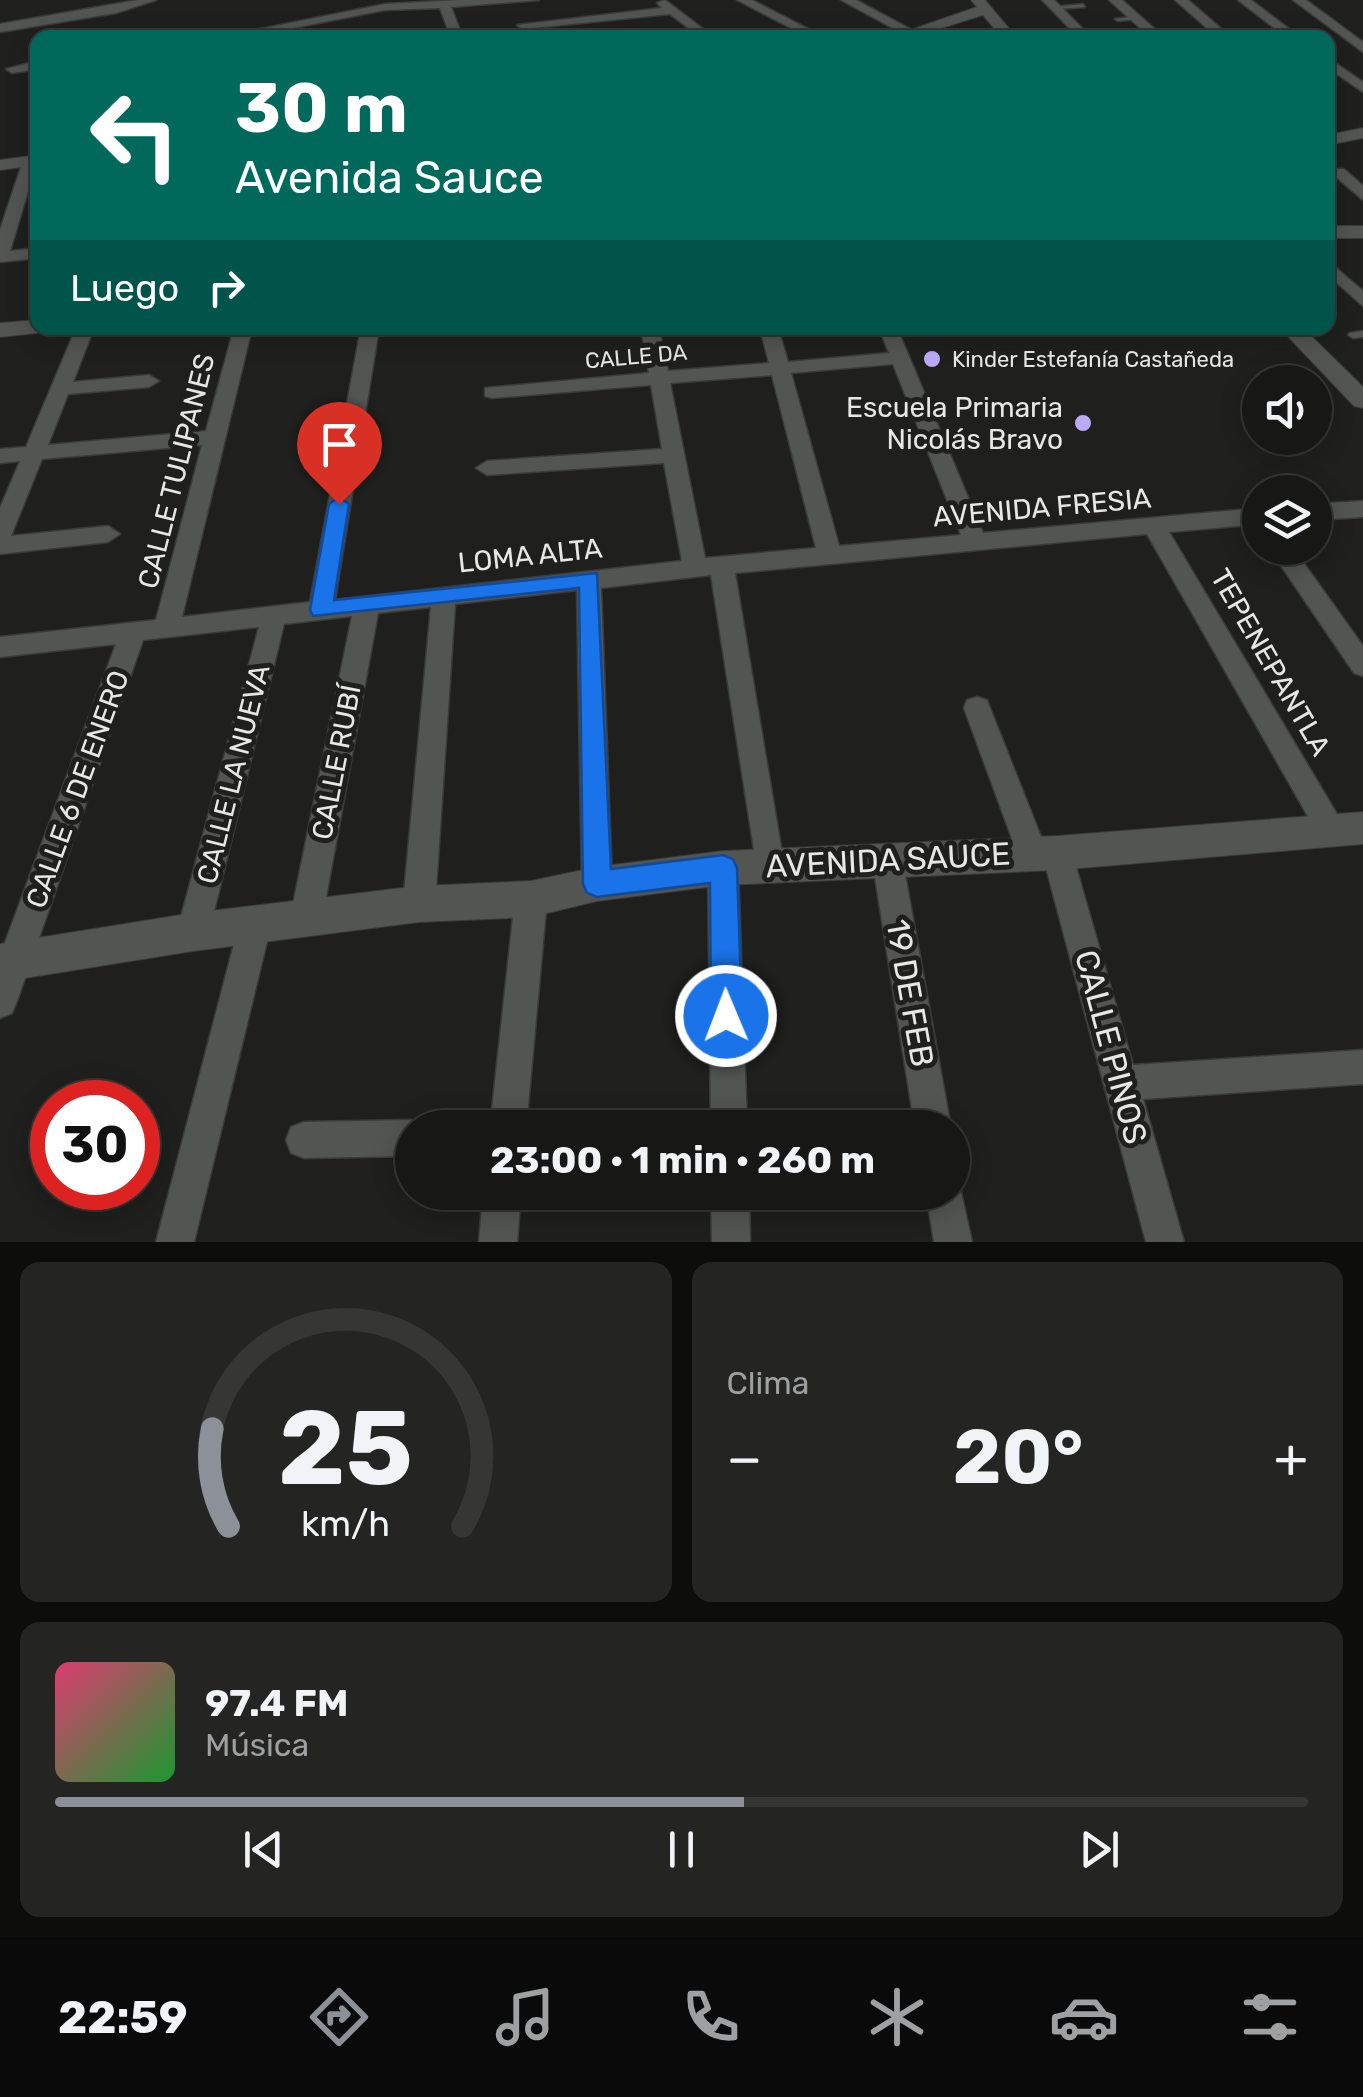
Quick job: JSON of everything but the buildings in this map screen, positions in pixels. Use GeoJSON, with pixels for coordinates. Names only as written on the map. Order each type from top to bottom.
{"type":"FeatureCollection","features":[{"type":"Feature","properties":{"kind":"street"},"geometry":{"type":"LineString","coordinates":[[77,0],[116,10]]}},
{"type":"Feature","properties":{"kind":"street"},"geometry":{"type":"LineString","coordinates":[[35,30],[150,0]]}},
{"type":"Feature","properties":{"kind":"street"},"geometry":{"type":"LineString","coordinates":[[261,30],[404,3],[532,0]]}},
{"type":"Feature","properties":{"kind":"street"},"geometry":{"type":"LineString","coordinates":[[659,0],[698,30]]}},
{"type":"Feature","properties":{"kind":"street"},"geometry":{"type":"LineString","coordinates":[[743,0],[804,30]]}},
{"type":"Feature","properties":{"kind":"street"},"geometry":{"type":"LineString","coordinates":[[847,0],[907,30]]}},
{"type":"Feature","properties":{"kind":"street"},"geometry":{"type":"LineString","coordinates":[[1115,0],[1135,24],[1147,30]]}},
{"type":"Feature","properties":{"kind":"street"},"geometry":{"type":"LineString","coordinates":[[1181,0],[1217,30]]}},
{"type":"Feature","properties":{"kind":"street"},"geometry":{"type":"LineString","coordinates":[[1244,0],[1284,30]]}},
{"type":"Feature","properties":{"kind":"street"},"geometry":{"type":"LineString","coordinates":[[1299,0],[1363,48]]}},
{"type":"Feature","properties":{"kind":"street"},"geometry":{"type":"LineString","coordinates":[[508,2],[526,28],[673,10]]}},
{"type":"Feature","properties":{"kind":"street"},"geometry":{"type":"LineString","coordinates":[[444,4],[454,30]]}},
{"type":"Feature","properties":{"kind":"street"},"geometry":{"type":"LineString","coordinates":[[1052,4],[1078,30]]}},
{"type":"Feature","properties":{"kind":"street"},"geometry":{"type":"LineString","coordinates":[[928,30],[980,5],[1003,30]]}},
{"type":"Feature","properties":{"kind":"street"},"geometry":{"type":"LineString","coordinates":[[0,15],[30,31]]}},
{"type":"Feature","properties":{"kind":"street"},"geometry":{"type":"LineString","coordinates":[[0,28],[30,31]]}},
{"type":"Feature","properties":{"kind":"street"},"geometry":{"type":"LineString","coordinates":[[12,69],[30,66]]}},
{"type":"Feature","properties":{"kind":"street"},"geometry":{"type":"LineString","coordinates":[[1335,67],[1363,88]]}},
{"type":"Feature","properties":{"kind":"street"},"geometry":{"type":"LineString","coordinates":[[1335,122],[1363,120]]}},
{"type":"Feature","properties":{"kind":"street"},"geometry":{"type":"LineString","coordinates":[[1335,139],[1363,133]]}},
{"type":"Feature","properties":{"kind":"street"},"geometry":{"type":"LineString","coordinates":[[0,165],[30,161]]}},
{"type":"Feature","properties":{"kind":"street"},"geometry":{"type":"LineString","coordinates":[[30,171],[0,257],[30,254]]}},
{"type":"Feature","properties":{"kind":"street"},"geometry":{"type":"LineString","coordinates":[[1339,172],[1363,194]]}},
{"type":"Feature","properties":{"kind":"street"},"geometry":{"type":"LineString","coordinates":[[1335,232],[1363,232]]}},
{"type":"Feature","properties":{"kind":"street"},"geometry":{"type":"LineString","coordinates":[[1335,273],[1363,300]]}},
{"type":"Feature","properties":{"kind":"street"},"geometry":{"type":"LineString","coordinates":[[0,330],[30,328]]}},
{"type":"Feature","properties":{"kind":"street"},"geometry":{"type":"LineString","coordinates":[[0,536],[82,335]]}},
{"type":"Feature","properties":{"kind":"street","name":"CALLE TULIPANES"},"geometry":{"type":"LineString","coordinates":[[166,629],[241,335]]}},
{"type":"Feature","properties":{"kind":"street"},"geometry":{"type":"LineString","coordinates":[[321,610],[369,335]]}},
{"type":"Feature","properties":{"kind":"street"},"geometry":{"type":"LineString","coordinates":[[651,335],[672,456],[708,567],[769,864]]}},
{"type":"Feature","properties":{"kind":"street"},"geometry":{"type":"LineString","coordinates":[[771,335],[830,558]]}},
{"type":"Feature","properties":{"kind":"street"},"geometry":{"type":"LineString","coordinates":[[891,335],[974,542]]}},
{"type":"Feature","properties":{"kind":"street"},"geometry":{"type":"LineString","coordinates":[[1298,335],[1363,402]]}},
{"type":"Feature","properties":{"kind":"street","name":"CALLE DA"},"geometry":{"type":"LineString","coordinates":[[492,392],[902,358]]}},
{"type":"Feature","properties":{"kind":"street"},"geometry":{"type":"LineString","coordinates":[[60,390],[149,381]]}},
{"type":"Feature","properties":{"kind":"street"},"geometry":{"type":"LineString","coordinates":[[0,456],[218,437]]}},
{"type":"Feature","properties":{"kind":"street"},"geometry":{"type":"LineString","coordinates":[[487,468],[672,456]]}},
{"type":"Feature","properties":{"kind":"street"},"geometry":{"type":"LineString","coordinates":[[1332,511],[1363,509]]}},
{"type":"Feature","properties":{"kind":"street","name":"AVENIDA FRESIA"},"geometry":{"type":"LineString","coordinates":[[830,558],[1242,518]]}},
{"type":"Feature","properties":{"kind":"street","name":"TEPENEPANTLA"},"geometry":{"type":"LineString","coordinates":[[1154,526],[1347,830]]}},
{"type":"Feature","properties":{"kind":"street"},"geometry":{"type":"LineString","coordinates":[[0,546],[108,534]]}},
{"type":"Feature","properties":{"kind":"street","name":"LOMA ALTA"},"geometry":{"type":"LineString","coordinates":[[0,647],[590,578],[830,558]]}},
{"type":"Feature","properties":{"kind":"street"},"geometry":{"type":"LineString","coordinates":[[1294,565],[1363,666]]}},
{"type":"Feature","properties":{"kind":"street"},"geometry":{"type":"LineString","coordinates":[[590,578],[597,884]]}},
{"type":"Feature","properties":{"kind":"street"},"geometry":{"type":"LineString","coordinates":[[418,904],[444,594]]}},
{"type":"Feature","properties":{"kind":"street","name":"CALLE RUBÍ"},"geometry":{"type":"LineString","coordinates":[[306,918],[367,605]]}},
{"type":"Feature","properties":{"kind":"street","name":"CALLE LA NUEVA"},"geometry":{"type":"LineString","coordinates":[[193,932],[274,616]]}},
{"type":"Feature","properties":{"kind":"street","name":"CALLE 6 DE ENERO"},"geometry":{"type":"LineString","coordinates":[[0,1001],[8,962],[133,632]]}},
{"type":"Feature","properties":{"kind":"street","name":"CALLE PINOS"},"geometry":{"type":"LineString","coordinates":[[977,708],[1044,853],[1120,1083],[1165,1242]]}},
{"type":"Feature","properties":{"kind":"street","name":"AVENIDA SAUCE"},"geometry":{"type":"LineString","coordinates":[[8,962],[193,932],[418,904],[531,899],[597,884],[723,868],[1044,853],[1347,830]]}},
{"type":"Feature","properties":{"kind":"street","name":"19 DE FEB"},"geometry":{"type":"LineString","coordinates":[[887,858],[931,1110]]}},
{"type":"Feature","properties":{"kind":"street"},"geometry":{"type":"LineString","coordinates":[[723,868],[729,1110]]}},
{"type":"Feature","properties":{"kind":"street"},"geometry":{"type":"LineString","coordinates":[[510,1110],[531,899]]}},
{"type":"Feature","properties":{"kind":"street"},"geometry":{"type":"LineString","coordinates":[[175,1242],[255,925]]}},
{"type":"Feature","properties":{"kind":"street"},"geometry":{"type":"LineString","coordinates":[[1120,1083],[1363,1067]]}},
{"type":"Feature","properties":{"kind":"street"},"geometry":{"type":"LineString","coordinates":[[304,1140],[395,1138]]}},
{"type":"Feature","properties":{"kind":"street"},"geometry":{"type":"LineString","coordinates":[[498,1242],[501,1210]]}},
{"type":"Feature","properties":{"kind":"street"},"geometry":{"type":"LineString","coordinates":[[730,1210],[731,1242]]}},
{"type":"Feature","properties":{"kind":"street"},"geometry":{"type":"LineString","coordinates":[[947,1210],[953,1242]]}},
{"type":"Feature","properties":{"kind":"lane"},"geometry":{"type":"LineString","coordinates":[[1052,4],[1083,6]]}},
{"type":"Feature","properties":{"kind":"lane"},"geometry":{"type":"LineString","coordinates":[[1118,19],[1135,24]]}},
{"type":"Feature","properties":{"kind":"place","name":"Kinder Estefanía Castañeda"},"geometry":{"type":"Point","coordinates":[932,359]}},
{"type":"Feature","properties":{"kind":"place","name":"Escuela Primaria Nicolás Bravo"},"geometry":{"type":"Point","coordinates":[1083,423]}},
{"type":"Feature","properties":{"kind":"route"},"geometry":{"type":"LineString","coordinates":[[339,504],[321,610],[590,578],[597,884],[723,868],[726,1016]]}}]}
